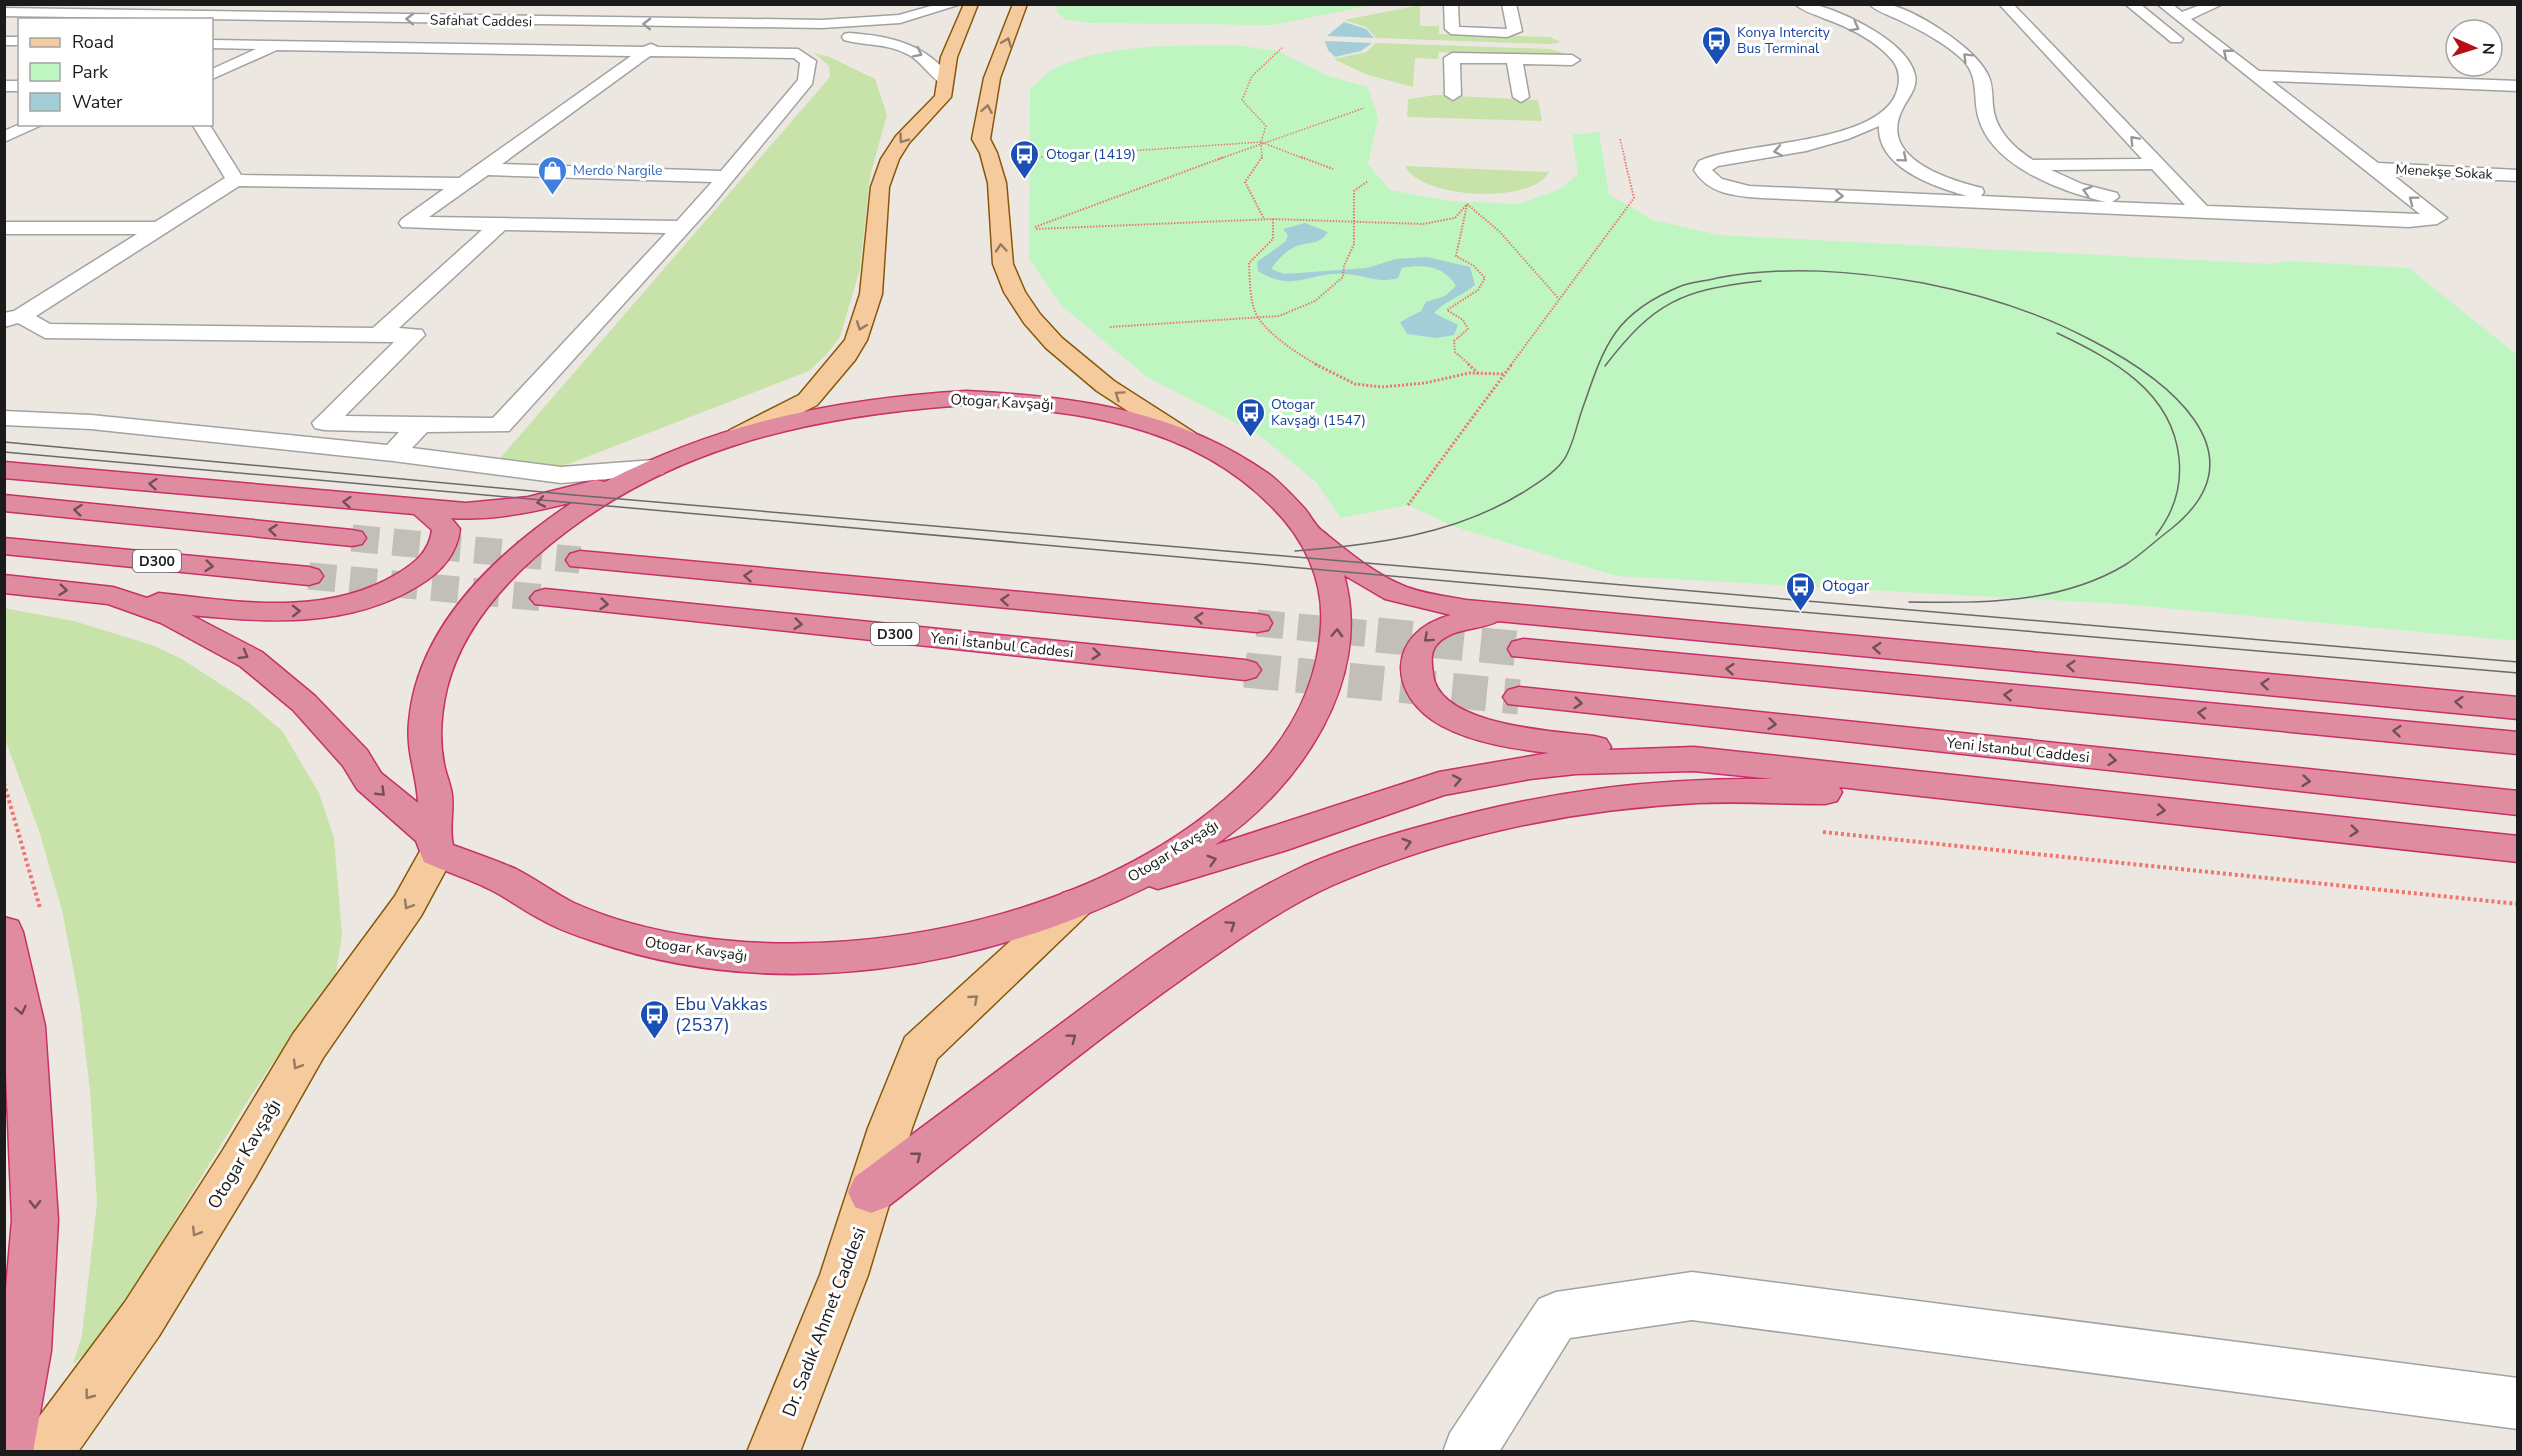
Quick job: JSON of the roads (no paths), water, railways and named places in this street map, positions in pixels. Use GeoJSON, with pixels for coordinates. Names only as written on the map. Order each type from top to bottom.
{"type":"FeatureCollection","features":[{"type":"Feature","properties":{"kind":"highway","name":"Otogar Kavşağı"},"geometry":{"type":"LineString","coordinates":[[966,398],[1021,400],[1095,410],[1134,419],[1186,438],[1216,451],[1256,476],[1286,504],[1314,536],[1329,570],[1336,603],[1337,637],[1331,672],[1317,710],[1293,748],[1268,778],[1221,822],[1172,856],[1115,887],[1028,922],[932,947],[831,958],[734,957],[643,943],[566,916],[504,879],[434,844],[435,796],[429,772],[425,738],[427,706],[436,673],[449,642],[468,611],[519,555],[586,505],[646,471],[739,435],[830,412],[922,400],[966,398]]}},
{"type":"Feature","properties":{"kind":"highway"},"geometry":{"type":"LineString","coordinates":[[4,470],[466,511],[528,505],[574,495],[646,471]]}},
{"type":"Feature","properties":{"kind":"highway"},"geometry":{"type":"LineString","coordinates":[[4,503],[352,538]]}},
{"type":"Feature","properties":{"kind":"highway"},"geometry":{"type":"LineString","coordinates":[[4,584],[228,610],[301,612],[358,603],[385,594],[407,582],[426,568],[437,555],[445,542],[446,529],[436,517],[422,508]]}},
{"type":"Feature","properties":{"kind":"highway"},"geometry":{"type":"LineString","coordinates":[[1314,536],[1359,573],[1395,593],[1466,609],[2517,708]]}},
{"type":"Feature","properties":{"kind":"highway","name":"D300"},"geometry":{"type":"LineString","coordinates":[[4,546],[309,576]]}},
{"type":"Feature","properties":{"kind":"highway"},"geometry":{"type":"LineString","coordinates":[[580,560],[1257,623]]}},
{"type":"Feature","properties":{"kind":"highway"},"geometry":{"type":"LineString","coordinates":[[112,596],[172,617],[251,659],[304,703],[355,759],[369,781],[434,844]]}},
{"type":"Feature","properties":{"kind":"highway","name":"Yeni İstanbul Caddesi"},"geometry":{"type":"LineString","coordinates":[[545,598],[1245,670]]}},
{"type":"Feature","properties":{"kind":"highway"},"geometry":{"type":"LineString","coordinates":[[1524,615],[1463,621],[1427,636],[1417,650],[1415,664],[1418,682],[1426,697],[1439,710],[1462,722],[1492,732],[1694,759],[2517,849]]}},
{"type":"Feature","properties":{"kind":"highway"},"geometry":{"type":"LineString","coordinates":[[1523,649],[2517,743]]}},
{"type":"Feature","properties":{"kind":"highway","name":"Yeni İstanbul Caddesi"},"geometry":{"type":"LineString","coordinates":[[1520,697],[2517,803]]}},
{"type":"Feature","properties":{"kind":"highway"},"geometry":{"type":"LineString","coordinates":[[1115,887],[1274,841],[1439,784],[1530,767],[1576,762],[1694,759]]}},
{"type":"Feature","properties":{"kind":"highway"},"geometry":{"type":"LineString","coordinates":[[871,1192],[1126,997],[1243,916],[1318,876],[1387,849],[1535,810],[1617,797],[1700,791],[2040,796]]}},
{"type":"Feature","properties":{"kind":"highway"},"geometry":{"type":"LineString","coordinates":[[4,932],[25,1026],[35,1187],[26,1351],[7,1452]]}},
{"type":"Feature","properties":{"kind":"main road"},"geometry":{"type":"LineString","coordinates":[[739,435],[808,400],[835,370],[856,340],[871,294],[880,187],[890,159],[902,140],[943,97],[957,32],[971,4]]}},
{"type":"Feature","properties":{"kind":"main road"},"geometry":{"type":"LineString","coordinates":[[1020,4],[992,78],[981,139],[990,151],[995,167],[1003,264],[1007,279],[1035,324],[1097,380],[1186,438]]}},
{"type":"Feature","properties":{"kind":"main road","name":"Otogar Kavşağı"},"geometry":{"type":"LineString","coordinates":[[46,1452],[142,1319],[239,1164],[308,1046],[408,906],[434,844]]}},
{"type":"Feature","properties":{"kind":"main road","name":"Otogar Kavşağı"},"geometry":{"type":"LineString","coordinates":[[925,1043],[1076,903]]}},
{"type":"Feature","properties":{"kind":"main road","name":"Dr. Sadık Ahmet Caddesi"},"geometry":{"type":"LineString","coordinates":[[773,1452],[792,1410],[844,1275],[890,1128],[925,1043]]}},
{"type":"Feature","properties":{"kind":"street"},"geometry":{"type":"LineString","coordinates":[[360,18],[385,4]]}},
{"type":"Feature","properties":{"kind":"street","name":"Safahat Caddesi"},"geometry":{"type":"LineString","coordinates":[[213,29],[672,30],[878,22],[921,16],[955,4]]}},
{"type":"Feature","properties":{"kind":"street"},"geometry":{"type":"LineString","coordinates":[[1451,4],[1452,29],[1456,32],[1506,33],[1515,31],[1509,4]]}},
{"type":"Feature","properties":{"kind":"street"},"geometry":{"type":"LineString","coordinates":[[1801,4],[1858,28],[1896,54],[1908,71],[1909,80],[1895,106],[1887,130],[1889,141],[1896,153],[1928,175],[1976,193],[2058,207]]}},
{"type":"Feature","properties":{"kind":"street"},"geometry":{"type":"LineString","coordinates":[[2005,4],[2198,208]]}},
{"type":"Feature","properties":{"kind":"street"},"geometry":{"type":"LineString","coordinates":[[2131,4],[2191,51]]}},
{"type":"Feature","properties":{"kind":"street"},"geometry":{"type":"LineString","coordinates":[[1895,106],[1878,121],[1844,135],[1794,148],[1713,161],[1705,165],[1705,176],[1722,186],[1746,191],[2058,207],[2397,212],[2437,218],[2163,4]]}},
{"type":"Feature","properties":{"kind":"street"},"geometry":{"type":"LineString","coordinates":[[2182,17],[2217,4]]}},
{"type":"Feature","properties":{"kind":"street"},"geometry":{"type":"LineString","coordinates":[[682,226],[409,223],[647,51],[672,30],[683,5]]}},
{"type":"Feature","properties":{"kind":"street"},"geometry":{"type":"LineString","coordinates":[[1877,5],[1945,39],[1969,58],[1983,80],[1986,94],[1986,117],[1992,130],[2015,155],[2027,163],[2057,180],[2100,195],[2198,208]]}},
{"type":"Feature","properties":{"kind":"street","name":"Safahat Caddesi"},"geometry":{"type":"LineString","coordinates":[[4,12],[360,18],[856,38],[904,46],[919,52],[929,58],[945,80]]}},
{"type":"Feature","properties":{"kind":"street"},"geometry":{"type":"LineString","coordinates":[[856,38],[888,39],[915,33],[917,27],[878,22]]}},
{"type":"Feature","properties":{"kind":"street"},"geometry":{"type":"LineString","coordinates":[[213,74],[310,30]]}},
{"type":"Feature","properties":{"kind":"street"},"geometry":{"type":"LineString","coordinates":[[13,318],[45,331],[414,335],[324,423],[500,426],[682,226],[807,81],[808,61],[798,54],[213,44]]}},
{"type":"Feature","properties":{"kind":"street"},"geometry":{"type":"LineString","coordinates":[[1453,95],[1452,58],[1572,60]]}},
{"type":"Feature","properties":{"kind":"street"},"geometry":{"type":"LineString","coordinates":[[1514,58],[1521,97]]}},
{"type":"Feature","properties":{"kind":"street"},"geometry":{"type":"LineString","coordinates":[[2256,76],[2517,86]]}},
{"type":"Feature","properties":{"kind":"street"},"geometry":{"type":"LineString","coordinates":[[4,137],[31,126]]}},
{"type":"Feature","properties":{"kind":"street"},"geometry":{"type":"LineString","coordinates":[[201,126],[235,180]]}},
{"type":"Feature","properties":{"kind":"street"},"geometry":{"type":"LineString","coordinates":[[2027,163],[2065,166],[2157,164]]}},
{"type":"Feature","properties":{"kind":"street","name":"Menekşe Sokak"},"geometry":{"type":"LineString","coordinates":[[2371,168],[2517,176]]}},
{"type":"Feature","properties":{"kind":"street"},"geometry":{"type":"LineString","coordinates":[[483,169],[725,177]]}},
{"type":"Feature","properties":{"kind":"street"},"geometry":{"type":"LineString","coordinates":[[13,318],[235,180],[463,184]]}},
{"type":"Feature","properties":{"kind":"street"},"geometry":{"type":"LineString","coordinates":[[378,335],[500,224]]}},
{"type":"Feature","properties":{"kind":"street"},"geometry":{"type":"LineString","coordinates":[[4,228],[159,228]]}},
{"type":"Feature","properties":{"kind":"street"},"geometry":{"type":"LineString","coordinates":[[4,418],[91,422],[393,453],[561,475],[646,471]]}},
{"type":"Feature","properties":{"kind":"street"},"geometry":{"type":"LineString","coordinates":[[393,453],[420,424]]}},
{"type":"Feature","properties":{"kind":"street"},"geometry":{"type":"LineString","coordinates":[[1469,1452],[1556,1316],[1692,1296],[2517,1404]]}},
{"type":"Feature","properties":{"kind":"water"},"geometry":{"type":"Polygon","coordinates":[[[1344,22],[1366,29],[1374,38],[1327,36],[1344,22]]]}},
{"type":"Feature","properties":{"kind":"water"},"geometry":{"type":"Polygon","coordinates":[[[1325,41],[1372,43],[1361,51],[1335,57],[1328,50],[1325,41]]]}},
{"type":"Feature","properties":{"kind":"water"},"geometry":{"type":"Polygon","coordinates":[[[1305,223],[1328,232],[1319,241],[1291,249],[1271,269],[1284,274],[1367,268],[1396,259],[1427,257],[1470,267],[1475,285],[1434,313],[1458,325],[1454,335],[1436,338],[1407,334],[1400,322],[1421,311],[1426,302],[1445,296],[1456,286],[1446,274],[1439,270],[1417,266],[1402,268],[1398,278],[1390,280],[1350,274],[1331,274],[1291,281],[1270,277],[1258,271],[1257,262],[1285,242],[1288,235],[1283,229],[1305,223]]]}},
{"type":"Feature","properties":{"kind":"tunnel"},"geometry":{"type":"LineString","coordinates":[[352,538],[580,560]]}},
{"type":"Feature","properties":{"kind":"tunnel"},"geometry":{"type":"LineString","coordinates":[[309,576],[545,598]]}},
{"type":"Feature","properties":{"kind":"tunnel"},"geometry":{"type":"LineString","coordinates":[[1257,623],[1393,636]]}},
{"type":"Feature","properties":{"kind":"tunnel"},"geometry":{"type":"LineString","coordinates":[[1377,635],[1523,649]]}},
{"type":"Feature","properties":{"kind":"tunnel"},"geometry":{"type":"LineString","coordinates":[[1245,670],[1519,697]]}},
{"type":"Feature","properties":{"kind":"tram line"},"geometry":{"type":"LineString","coordinates":[[1295,551],[1383,541],[1441,528],[1469,519],[1527,490],[1544,479],[1566,456],[1597,369],[1614,335],[1625,321],[1640,308],[1681,286],[1743,274],[1820,271],[1872,275],[1923,283],[2009,306],[2071,330],[2119,356],[2147,374],[2173,396],[2194,419],[2207,445],[2209,472],[2198,500],[2171,529],[2125,565],[2100,578],[2074,587],[2020,599],[1909,602]]}},
{"type":"Feature","properties":{"kind":"tram line"},"geometry":{"type":"LineString","coordinates":[[1605,366],[1639,327],[1671,303],[1710,289],[1761,281]]}},
{"type":"Feature","properties":{"kind":"tram line"},"geometry":{"type":"LineString","coordinates":[[2057,333],[2118,366],[2152,396],[2165,414],[2174,434],[2180,469],[2178,489],[2172,508],[2156,535]]}},
{"type":"Feature","properties":{"kind":"tram line"},"geometry":{"type":"LineString","coordinates":[[4,442],[574,495],[2518,662]]}},
{"type":"Feature","properties":{"kind":"tram line"},"geometry":{"type":"LineString","coordinates":[[4,452],[1660,600],[2518,673]]}},
{"type":"Feature","properties":{"kind":"place","name":"Konya Intercity Bus Terminal"},"geometry":{"type":"Point","coordinates":[1716,66]}},
{"type":"Feature","properties":{"kind":"place","name":"Otogar (1419)"},"geometry":{"type":"Point","coordinates":[1025,180]}},
{"type":"Feature","properties":{"kind":"place","name":"Merdo Nargile"},"geometry":{"type":"Point","coordinates":[552,196]}},
{"type":"Feature","properties":{"kind":"place","name":"Otogar Kavşağı (1547)"},"geometry":{"type":"Point","coordinates":[1250,438]}},
{"type":"Feature","properties":{"kind":"place","name":"Otogar"},"geometry":{"type":"Point","coordinates":[1801,612]}},
{"type":"Feature","properties":{"kind":"place","name":"Ebu Vakkas (2537)"},"geometry":{"type":"Point","coordinates":[654,1040]}}]}
